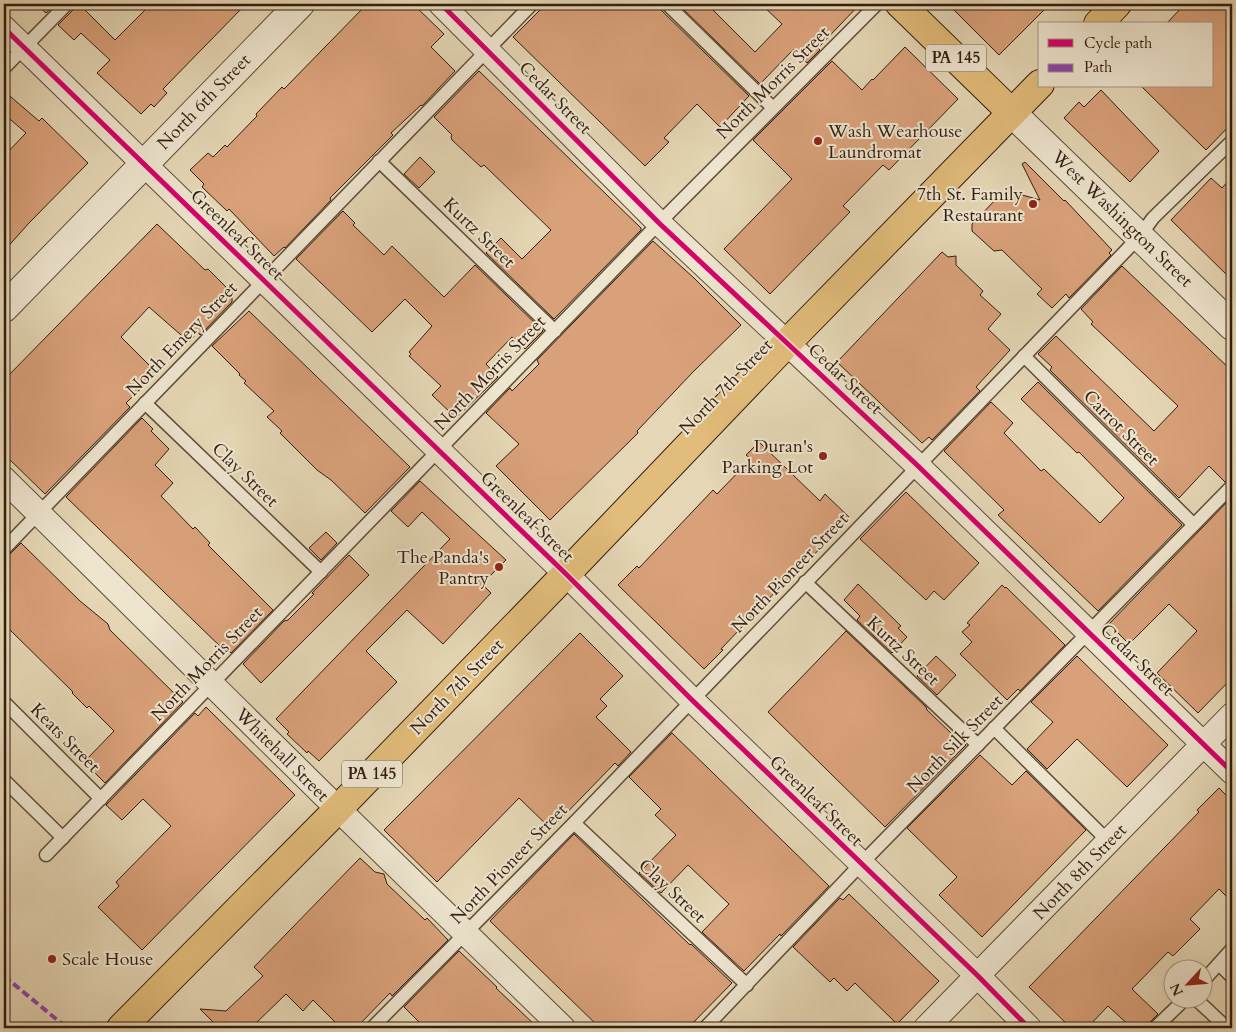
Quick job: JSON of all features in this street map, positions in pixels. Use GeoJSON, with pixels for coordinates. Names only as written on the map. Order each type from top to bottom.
{"type":"FeatureCollection","features":[{"type":"Feature","properties":{"kind":"main road","name":"PA 145"},"geometry":{"type":"LineString","coordinates":[[900,4],[1012,112]]}},
{"type":"Feature","properties":{"kind":"main road"},"geometry":{"type":"LineString","coordinates":[[1100,22],[1117,4]]}},
{"type":"Feature","properties":{"kind":"main road","name":"North 7th Street"},"geometry":{"type":"LineString","coordinates":[[121,1028],[338,809],[787,343],[1038,86]]}},
{"type":"Feature","properties":{"kind":"street","name":"North 6th Street"},"geometry":{"type":"LineString","coordinates":[[4,308],[300,4]]}},
{"type":"Feature","properties":{"kind":"street","name":"Cedar Street"},"geometry":{"type":"LineString","coordinates":[[441,4],[659,222],[918,465],[1232,772]]}},
{"type":"Feature","properties":{"kind":"street","name":"Greenleaf Street"},"geometry":{"type":"LineString","coordinates":[[4,28],[1030,1028]]}},
{"type":"Feature","properties":{"kind":"street","name":"West Washington Street"},"geometry":{"type":"LineString","coordinates":[[1012,112],[1232,326]]}},
{"type":"Feature","properties":{"kind":"street","name":"Whitehall Street"},"geometry":{"type":"LineString","coordinates":[[4,479],[464,934],[563,1028]]}},
{"type":"Feature","properties":{"kind":"street","name":"North 8th Street"},"geometry":{"type":"LineString","coordinates":[[926,1028],[1232,715]]}},
{"type":"Feature","properties":{"kind":"lane"},"geometry":{"type":"LineString","coordinates":[[4,68],[67,4]]}},
{"type":"Feature","properties":{"kind":"lane","name":"North Emery Street"},"geometry":{"type":"LineString","coordinates":[[4,549],[532,4]]}},
{"type":"Feature","properties":{"kind":"lane"},"geometry":{"type":"LineString","coordinates":[[667,4],[778,107]]}},
{"type":"Feature","properties":{"kind":"lane","name":"North Morris Street"},"geometry":{"type":"LineString","coordinates":[[46,855],[659,222],[778,107],[877,4]]}},
{"type":"Feature","properties":{"kind":"lane","name":"North Pioneer Street"},"geometry":{"type":"LineString","coordinates":[[372,1028],[574,823],[1140,236],[1153,218],[1232,141]]}},
{"type":"Feature","properties":{"kind":"lane","name":"Kurtz Street"},"geometry":{"type":"LineString","coordinates":[[380,161],[555,330]]}},
{"type":"Feature","properties":{"kind":"lane","name":"Carrot Street"},"geometry":{"type":"LineString","coordinates":[[1024,356],[1193,524]]}},
{"type":"Feature","properties":{"kind":"lane","name":"Clay Street"},"geometry":{"type":"LineString","coordinates":[[145,403],[321,572]]}},
{"type":"Feature","properties":{"kind":"lane","name":"North Silk Street"},"geometry":{"type":"LineString","coordinates":[[706,1028],[861,864],[1232,486]]}},
{"type":"Feature","properties":{"kind":"lane","name":"Kurtz Street"},"geometry":{"type":"LineString","coordinates":[[805,582],[978,745]]}},
{"type":"Feature","properties":{"kind":"lane","name":"Keats Street"},"geometry":{"type":"LineString","coordinates":[[4,702],[101,799]]}},
{"type":"Feature","properties":{"kind":"lane"},"geometry":{"type":"LineString","coordinates":[[994,728],[1109,842]]}},
{"type":"Feature","properties":{"kind":"lane"},"geometry":{"type":"LineString","coordinates":[[4,780],[63,838]]}},
{"type":"Feature","properties":{"kind":"lane","name":"Clay Street"},"geometry":{"type":"LineString","coordinates":[[574,823],[747,985]]}},
{"type":"Feature","properties":{"kind":"lane"},"geometry":{"type":"LineString","coordinates":[[1214,969],[1232,949]]}},
{"type":"Feature","properties":{"kind":"lane"},"geometry":{"type":"LineString","coordinates":[[1219,964],[1232,977]]}},
{"type":"Feature","properties":{"kind":"lane"},"geometry":{"type":"LineString","coordinates":[[1155,1028],[1174,1010]]}},
{"type":"Feature","properties":{"kind":"lane"},"geometry":{"type":"LineString","coordinates":[[1208,1010],[1227,1028]]}},
{"type":"Feature","properties":{"kind":"building"},"geometry":{"type":"Polygon","coordinates":[[[36,4],[56,4],[46,13],[36,4]]]}},
{"type":"Feature","properties":{"kind":"building"},"geometry":{"type":"Polygon","coordinates":[[[75,4],[79,4],[115,40],[151,4],[246,4],[163,89],[167,93],[154,107],[151,104],[141,114],[97,73],[110,60],[81,33],[74,40],[58,25],[73,10],[75,4]]]}},
{"type":"Feature","properties":{"kind":"building"},"geometry":{"type":"Polygon","coordinates":[[[367,4],[413,4],[444,34],[431,47],[455,71],[422,106],[391,133],[393,135],[330,198],[331,200],[285,248],[274,256],[229,209],[227,211],[202,187],[204,184],[190,170],[208,153],[213,157],[225,145],[227,147],[282,87],[284,89],[367,4]]]}},
{"type":"Feature","properties":{"kind":"building"},"geometry":{"type":"Polygon","coordinates":[[[546,4],[659,4],[661,10],[749,96],[720,127],[697,104],[664,138],[669,142],[645,166],[513,37],[546,4]]]}},
{"type":"Feature","properties":{"kind":"building"},"geometry":{"type":"Polygon","coordinates":[[[678,4],[707,4],[755,52],[782,24],[761,4],[860,4],[818,48],[820,50],[807,63],[794,49],[760,84],[678,4]]]}},
{"type":"Feature","properties":{"kind":"building"},"geometry":{"type":"Polygon","coordinates":[[[948,4],[1050,4],[999,55],[948,4]]]}},
{"type":"Feature","properties":{"kind":"building"},"geometry":{"type":"Polygon","coordinates":[[[1185,4],[1232,4],[1232,123],[1206,150],[1143,88],[1214,88],[1214,22],[1168,22],[1185,4]]]}},
{"type":"Feature","properties":{"kind":"building"},"geometry":{"type":"Polygon","coordinates":[[[905,47],[958,99],[889,170],[883,165],[843,206],[850,212],[770,294],[724,249],[792,179],[753,140],[832,61],[862,90],[905,47]]]}},
{"type":"Feature","properties":{"kind":"building"},"geometry":{"type":"Polygon","coordinates":[[[479,71],[641,228],[554,319],[486,253],[501,238],[522,259],[551,230],[484,165],[481,167],[452,140],[452,135],[434,117],[479,71]]]}},
{"type":"Feature","properties":{"kind":"building"},"geometry":{"type":"Polygon","coordinates":[[[1101,90],[1159,151],[1130,182],[1064,118],[1079,102],[1084,107],[1101,90]]]}},
{"type":"Feature","properties":{"kind":"building"},"geometry":{"type":"Polygon","coordinates":[[[4,91],[39,121],[42,118],[88,163],[4,251],[4,156],[26,133],[4,114],[4,91]]]}},
{"type":"Feature","properties":{"kind":"building"},"geometry":{"type":"Polygon","coordinates":[[[420,157],[435,172],[419,188],[404,174],[420,157]]]}},
{"type":"Feature","properties":{"kind":"building"},"geometry":{"type":"Polygon","coordinates":[[[1025,162],[1065,200],[1112,250],[1109,253],[1111,255],[1069,298],[1066,294],[1052,308],[1037,294],[1042,289],[1002,250],[994,251],[972,231],[972,224],[999,196],[1001,198],[1008,191],[1040,200],[1022,164],[1025,162]]]}},
{"type":"Feature","properties":{"kind":"building"},"geometry":{"type":"Polygon","coordinates":[[[1232,177],[1232,280],[1171,220],[1211,178],[1222,188],[1232,177]]]}},
{"type":"Feature","properties":{"kind":"building"},"geometry":{"type":"Polygon","coordinates":[[[343,211],[355,223],[353,225],[384,255],[392,246],[444,297],[475,265],[543,331],[525,349],[512,337],[486,364],[498,377],[456,418],[432,395],[441,386],[409,356],[411,354],[409,352],[432,326],[405,299],[372,332],[296,259],[343,211]]]}},
{"type":"Feature","properties":{"kind":"building"},"geometry":{"type":"Polygon","coordinates":[[[157,224],[232,293],[232,302],[200,335],[198,332],[189,342],[149,307],[121,337],[157,373],[126,403],[130,407],[45,494],[4,454],[4,380],[157,224]]]}},
{"type":"Feature","properties":{"kind":"building"},"geometry":{"type":"Polygon","coordinates":[[[653,241],[694,278],[741,325],[693,372],[637,431],[638,433],[550,520],[496,466],[519,444],[486,413],[510,388],[512,391],[539,364],[537,360],[653,241]]]}},
{"type":"Feature","properties":{"kind":"building"},"geometry":{"type":"Polygon","coordinates":[[[942,252],[948,257],[956,256],[956,265],[983,291],[980,295],[1001,314],[988,329],[1010,350],[976,387],[980,391],[932,440],[929,437],[922,443],[837,362],[942,252]]]}},
{"type":"Feature","properties":{"kind":"building"},"geometry":{"type":"Polygon","coordinates":[[[1122,266],[1232,371],[1232,478],[1225,482],[1209,466],[1179,498],[1050,370],[1052,367],[1038,354],[1056,336],[1154,431],[1178,406],[1091,324],[1093,322],[1081,309],[1122,266]]]}},
{"type":"Feature","properties":{"kind":"building"},"geometry":{"type":"Polygon","coordinates":[[[249,311],[410,467],[365,513],[331,480],[317,470],[280,433],[282,431],[267,417],[274,411],[244,383],[246,381],[240,374],[212,346],[249,311]]]}},
{"type":"Feature","properties":{"kind":"building"},"geometry":{"type":"Polygon","coordinates":[[[1038,382],[1182,525],[1098,611],[998,515],[1004,510],[944,451],[991,402],[1013,423],[1004,433],[1041,471],[1044,469],[1100,523],[1124,498],[1079,452],[1077,453],[1021,399],[1038,382]]]}},
{"type":"Feature","properties":{"kind":"building"},"geometry":{"type":"Polygon","coordinates":[[[142,418],[153,429],[151,431],[169,449],[155,465],[173,483],[161,496],[193,529],[195,527],[210,543],[208,545],[273,610],[231,653],[229,651],[227,653],[66,497],[142,418]]]}},
{"type":"Feature","properties":{"kind":"building"},"geometry":{"type":"Polygon","coordinates":[[[759,442],[820,501],[825,494],[849,517],[783,588],[781,586],[704,669],[618,585],[637,566],[639,568],[713,490],[717,494],[751,459],[746,455],[759,442]]]}},
{"type":"Feature","properties":{"kind":"building"},"geometry":{"type":"Polygon","coordinates":[[[420,481],[506,560],[482,584],[491,593],[443,644],[407,610],[366,651],[397,682],[319,761],[308,751],[307,753],[287,734],[289,732],[276,719],[450,539],[422,512],[408,527],[391,511],[420,481]]]}},
{"type":"Feature","properties":{"kind":"building"},"geometry":{"type":"Polygon","coordinates":[[[906,492],[979,563],[944,600],[934,591],[926,600],[860,539],[906,492]]]}},
{"type":"Feature","properties":{"kind":"building"},"geometry":{"type":"Polygon","coordinates":[[[1232,497],[1232,678],[1198,713],[1157,673],[1197,631],[1169,604],[1129,644],[1109,624],[1232,497]]]}},
{"type":"Feature","properties":{"kind":"building"},"geometry":{"type":"Polygon","coordinates":[[[326,532],[337,543],[321,560],[309,548],[326,532]]]}},
{"type":"Feature","properties":{"kind":"building"},"geometry":{"type":"Polygon","coordinates":[[[21,543],[80,601],[108,624],[110,630],[183,702],[105,783],[84,762],[114,731],[89,706],[87,708],[4,624],[4,557],[9,555],[21,543]]]}},
{"type":"Feature","properties":{"kind":"building"},"geometry":{"type":"Polygon","coordinates":[[[349,555],[369,575],[261,683],[243,664],[284,621],[288,620],[314,594],[312,593],[349,555]]]}},
{"type":"Feature","properties":{"kind":"building"},"geometry":{"type":"Polygon","coordinates":[[[858,584],[901,626],[898,628],[907,637],[892,653],[857,620],[860,616],[844,600],[858,584]]]}},
{"type":"Feature","properties":{"kind":"building"},"geometry":{"type":"Polygon","coordinates":[[[1002,585],[1065,645],[1020,691],[1018,689],[1007,700],[960,654],[972,642],[962,632],[970,625],[967,623],[1002,585]]]}},
{"type":"Feature","properties":{"kind":"building"},"geometry":{"type":"Polygon","coordinates":[[[846,631],[953,735],[966,745],[885,827],[768,712],[846,631]]]}},
{"type":"Feature","properties":{"kind":"building"},"geometry":{"type":"Polygon","coordinates":[[[580,633],[623,676],[600,699],[607,706],[596,717],[631,752],[618,766],[615,763],[551,829],[519,798],[437,882],[384,830],[580,633]]]}},
{"type":"Feature","properties":{"kind":"building"},"geometry":{"type":"Polygon","coordinates":[[[936,656],[956,675],[937,695],[917,676],[936,656]]]}},
{"type":"Feature","properties":{"kind":"building"},"geometry":{"type":"Polygon","coordinates":[[[1077,656],[1168,745],[1127,787],[1077,739],[1047,769],[1027,749],[1053,722],[1031,702],[1077,656]]]}},
{"type":"Feature","properties":{"kind":"building"},"geometry":{"type":"Polygon","coordinates":[[[206,707],[295,795],[142,950],[98,907],[119,886],[116,882],[171,826],[143,799],[122,820],[106,805],[195,713],[198,716],[206,707]]]}},
{"type":"Feature","properties":{"kind":"building"},"geometry":{"type":"Polygon","coordinates":[[[672,733],[829,886],[744,971],[702,932],[729,904],[688,865],[661,893],[639,873],[676,835],[655,815],[661,809],[629,777],[672,733]]]}},
{"type":"Feature","properties":{"kind":"building"},"geometry":{"type":"Polygon","coordinates":[[[980,755],[1012,785],[1026,771],[1086,830],[982,937],[939,895],[957,877],[907,828],[980,755]]]}},
{"type":"Feature","properties":{"kind":"building"},"geometry":{"type":"Polygon","coordinates":[[[1219,788],[1232,801],[1232,902],[1219,889],[1190,919],[1200,929],[1173,956],[1168,952],[1132,989],[1158,1014],[1149,1023],[1147,1028],[1132,1028],[1108,1006],[1087,1028],[1071,1028],[1029,987],[1199,812],[1197,810],[1219,788]]]}},
{"type":"Feature","properties":{"kind":"building"},"geometry":{"type":"Polygon","coordinates":[[[574,834],[732,983],[688,1028],[600,1028],[490,921],[574,834]]]}},
{"type":"Feature","properties":{"kind":"building"},"geometry":{"type":"Polygon","coordinates":[[[360,858],[375,872],[384,874],[387,884],[425,920],[427,918],[448,940],[392,996],[390,993],[356,1028],[341,1028],[313,1000],[303,1011],[286,994],[251,1028],[219,1028],[200,1009],[226,1011],[263,976],[254,967],[360,858]]]}},
{"type":"Feature","properties":{"kind":"building"},"geometry":{"type":"Polygon","coordinates":[[[849,894],[939,981],[897,1024],[855,983],[847,991],[834,978],[830,982],[793,947],[840,898],[843,900],[849,894]]]}},
{"type":"Feature","properties":{"kind":"building"},"geometry":{"type":"Polygon","coordinates":[[[459,951],[538,1028],[425,1028],[404,1007],[459,951]]]}},
{"type":"Feature","properties":{"kind":"marked path"},"geometry":{"type":"LineString","coordinates":[[4,976],[67,1028]]}},
{"type":"Feature","properties":{"kind":"cycle path"},"geometry":{"type":"LineString","coordinates":[[441,4],[659,223],[917,465],[1232,772]]}},
{"type":"Feature","properties":{"kind":"cycle path"},"geometry":{"type":"LineString","coordinates":[[4,28],[566,574],[692,700],[978,976],[1029,1028]]}},
{"type":"Feature","properties":{"kind":"place","name":"Wash Wearhouse Laundromat"},"geometry":{"type":"Point","coordinates":[818,141]}},
{"type":"Feature","properties":{"kind":"place","name":"7th St. Family Restaurant"},"geometry":{"type":"Point","coordinates":[1033,204]}},
{"type":"Feature","properties":{"kind":"place","name":"Duran's Parking Lot"},"geometry":{"type":"Point","coordinates":[823,456]}},
{"type":"Feature","properties":{"kind":"place","name":"The Panda's Pantry"},"geometry":{"type":"Point","coordinates":[499,567]}},
{"type":"Feature","properties":{"kind":"place","name":"Scale House"},"geometry":{"type":"Point","coordinates":[52,959]}}]}
